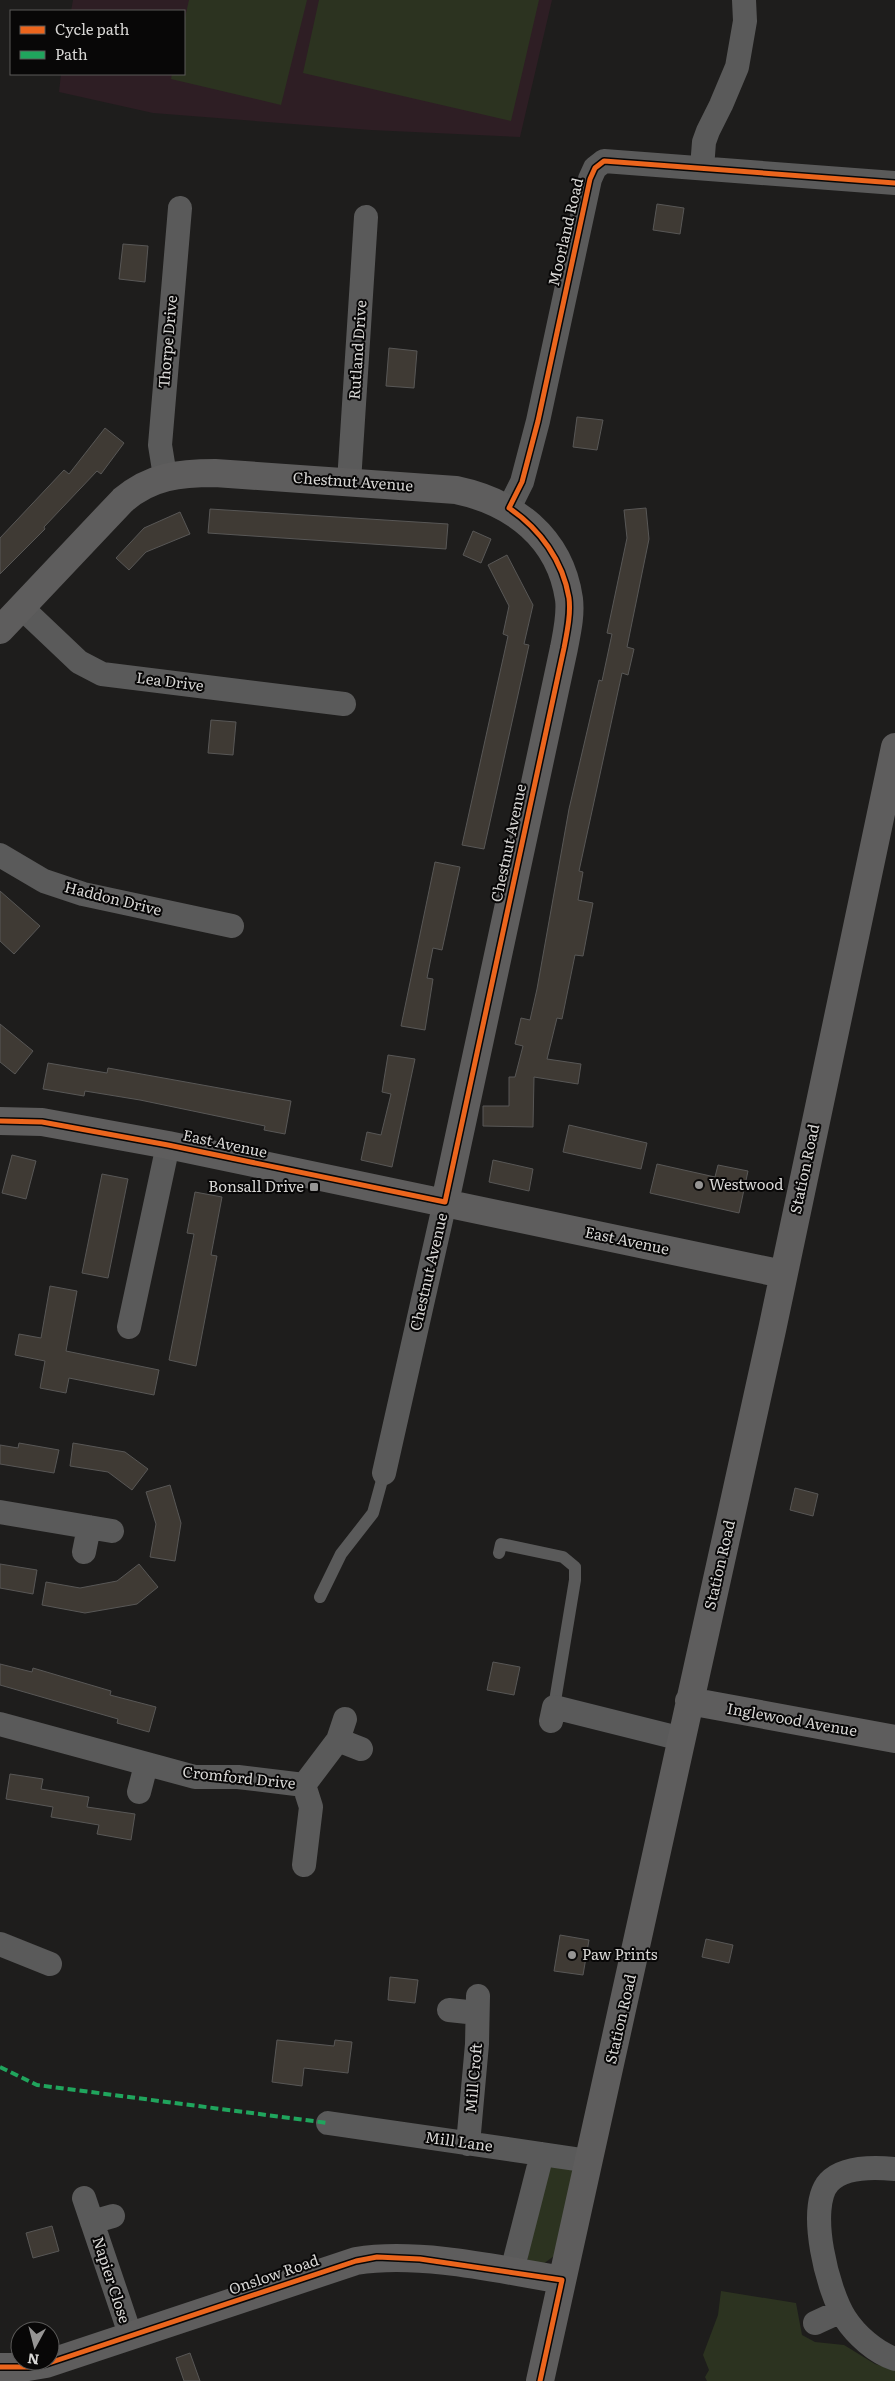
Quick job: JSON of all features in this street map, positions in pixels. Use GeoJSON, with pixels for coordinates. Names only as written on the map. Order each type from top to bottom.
{"type":"FeatureCollection","features":[{"type":"Feature","properties":{"kind":"street"},"geometry":{"type":"LineString","coordinates":[[702,168],[704,142],[737,67],[745,21],[744,0]]}},
{"type":"Feature","properties":{"kind":"street","name":"Moorland Road"},"geometry":{"type":"LineString","coordinates":[[509,508],[522,482],[538,421],[579,224],[595,168],[604,161],[895,183]]}},
{"type":"Feature","properties":{"kind":"street","name":"Thorpe Drive"},"geometry":{"type":"LineString","coordinates":[[165,476],[160,445],[180,208]]}},
{"type":"Feature","properties":{"kind":"street","name":"Rutland Drive"},"geometry":{"type":"LineString","coordinates":[[349,482],[366,217]]}},
{"type":"Feature","properties":{"kind":"street","name":"Chestnut Avenue"},"geometry":{"type":"LineString","coordinates":[[0,630],[123,500],[141,487],[165,476],[190,473],[349,482],[456,490],[474,494],[509,508],[526,520],[539,534],[564,577],[569,617],[556,692],[384,1473]]}},
{"type":"Feature","properties":{"kind":"street","name":"Lea Drive"},"geometry":{"type":"LineString","coordinates":[[21,607],[79,662],[102,674],[344,704]]}},
{"type":"Feature","properties":{"kind":"street","name":"Station Road"},"geometry":{"type":"LineString","coordinates":[[540,2381],[783,1274],[888,814],[895,747]]}},
{"type":"Feature","properties":{"kind":"street","name":"Haddon Drive"},"geometry":{"type":"LineString","coordinates":[[0,855],[44,881],[83,894],[232,926]]}},
{"type":"Feature","properties":{"kind":"street","name":"East Avenue"},"geometry":{"type":"LineString","coordinates":[[0,1121],[42,1122],[168,1145],[783,1274]]}},
{"type":"Feature","properties":{"kind":"street"},"geometry":{"type":"LineString","coordinates":[[129,1327],[168,1145]]}},
{"type":"Feature","properties":{"kind":"street"},"geometry":{"type":"LineString","coordinates":[[0,1512],[112,1531]]}},
{"type":"Feature","properties":{"kind":"street"},"geometry":{"type":"LineString","coordinates":[[84,1552],[89,1527]]}},
{"type":"Feature","properties":{"kind":"street","name":"Inglewood Avenue"},"geometry":{"type":"LineString","coordinates":[[689,1701],[895,1739]]}},
{"type":"Feature","properties":{"kind":"street"},"geometry":{"type":"LineString","coordinates":[[552,1714],[682,1739]]}},
{"type":"Feature","properties":{"kind":"street","name":"Cromford Drive"},"geometry":{"type":"LineString","coordinates":[[0,1724],[195,1777],[238,1777],[304,1785]]}},
{"type":"Feature","properties":{"kind":"street","name":"Cromford Drive"},"geometry":{"type":"LineString","coordinates":[[304,1785],[341,1729],[361,1749]]}},
{"type":"Feature","properties":{"kind":"street"},"geometry":{"type":"LineString","coordinates":[[140,1792],[146,1765]]}},
{"type":"Feature","properties":{"kind":"street","name":"Cromford Drive"},"geometry":{"type":"LineString","coordinates":[[304,1785],[311,1807],[304,1865]]}},
{"type":"Feature","properties":{"kind":"street"},"geometry":{"type":"LineString","coordinates":[[0,1944],[50,1964]]}},
{"type":"Feature","properties":{"kind":"street","name":"Mill Croft"},"geometry":{"type":"LineString","coordinates":[[449,2010],[478,2005],[475,2078],[468,2144]]}},
{"type":"Feature","properties":{"kind":"street","name":"Mill Lane"},"geometry":{"type":"LineString","coordinates":[[328,2123],[589,2161]]}},
{"type":"Feature","properties":{"kind":"street"},"geometry":{"type":"LineString","coordinates":[[512,2271],[542,2154]]}},
{"type":"Feature","properties":{"kind":"street"},"geometry":{"type":"LineString","coordinates":[[895,2169],[868,2168],[852,2171],[834,2178],[824,2189],[820,2220],[826,2271],[841,2311],[856,2332],[881,2352],[895,2359]]}},
{"type":"Feature","properties":{"kind":"street","name":"Napier Close"},"geometry":{"type":"LineString","coordinates":[[84,2198],[103,2219],[130,2337]]}},
{"type":"Feature","properties":{"kind":"street","name":"Onslow Road"},"geometry":{"type":"LineString","coordinates":[[0,2367],[28,2367],[46,2364],[356,2261],[399,2257],[512,2271],[562,2280]]}},
{"type":"Feature","properties":{"kind":"street"},"geometry":{"type":"LineString","coordinates":[[815,2323],[841,2311]]}},
{"type":"Feature","properties":{"kind":"lane"},"geometry":{"type":"LineString","coordinates":[[320,1596],[341,1554],[373,1513],[384,1473]]}},
{"type":"Feature","properties":{"kind":"lane"},"geometry":{"type":"LineString","coordinates":[[498,1553],[501,1544],[563,1557],[575,1567],[575,1580],[552,1714]]}},
{"type":"Feature","properties":{"kind":"shaded area"},"geometry":{"type":"Polygon","coordinates":[[[73,0],[552,0],[520,137],[371,130],[153,113],[59,92],[61,75],[185,75],[185,10],[71,10],[73,0]]]}},
{"type":"Feature","properties":{"kind":"green space"},"geometry":{"type":"Polygon","coordinates":[[[189,0],[307,0],[281,105],[171,79],[172,75],[185,75],[185,18],[189,0]]]}},
{"type":"Feature","properties":{"kind":"green space"},"geometry":{"type":"Polygon","coordinates":[[[319,0],[539,0],[511,121],[303,73],[319,0]]]}},
{"type":"Feature","properties":{"kind":"green space"},"geometry":{"type":"Polygon","coordinates":[[[552,2166],[570,2168],[574,2173],[561,2251],[543,2264],[528,2260],[526,2256],[549,2169],[552,2166]]]}},
{"type":"Feature","properties":{"kind":"green space"},"geometry":{"type":"Polygon","coordinates":[[[721,2291],[796,2303],[802,2335],[815,2342],[844,2345],[875,2364],[895,2370],[895,2381],[707,2381],[705,2377],[709,2370],[703,2355],[718,2315],[721,2291]]]}},
{"type":"Feature","properties":{"kind":"building"},"geometry":{"type":"Polygon","coordinates":[[[657,204],[684,208],[680,234],[653,230],[657,204]]]}},
{"type":"Feature","properties":{"kind":"building"},"geometry":{"type":"Polygon","coordinates":[[[123,244],[148,246],[145,282],[119,279],[123,244]]]}},
{"type":"Feature","properties":{"kind":"building"},"geometry":{"type":"Polygon","coordinates":[[[389,348],[417,351],[414,388],[386,386],[389,348]]]}},
{"type":"Feature","properties":{"kind":"building"},"geometry":{"type":"Polygon","coordinates":[[[577,417],[603,420],[597,450],[573,447],[577,417]]]}},
{"type":"Feature","properties":{"kind":"building"},"geometry":{"type":"Polygon","coordinates":[[[105,428],[124,443],[101,474],[97,471],[44,527],[45,529],[0,574],[0,538],[64,470],[69,474],[105,428]]]}},
{"type":"Feature","properties":{"kind":"building"},"geometry":{"type":"Polygon","coordinates":[[[646,508],[649,539],[627,647],[634,649],[628,675],[622,673],[579,871],[583,872],[578,900],[593,903],[583,956],[575,955],[562,1019],[557,1018],[547,1059],[581,1064],[578,1084],[534,1077],[533,1127],[483,1126],[483,1106],[509,1106],[509,1077],[515,1077],[523,1046],[515,1044],[521,1018],[530,1020],[569,809],[599,680],[602,681],[612,634],[607,633],[627,538],[624,510],[646,508]]]}},
{"type":"Feature","properties":{"kind":"building"},"geometry":{"type":"Polygon","coordinates":[[[210,509],[448,524],[446,549],[208,533],[210,509]]]}},
{"type":"Feature","properties":{"kind":"building"},"geometry":{"type":"Polygon","coordinates":[[[180,512],[190,534],[146,552],[129,570],[116,558],[144,528],[180,512]]]}},
{"type":"Feature","properties":{"kind":"building"},"geometry":{"type":"Polygon","coordinates":[[[473,531],[491,539],[481,563],[463,555],[473,531]]]}},
{"type":"Feature","properties":{"kind":"building"},"geometry":{"type":"Polygon","coordinates":[[[507,555],[533,605],[524,644],[529,645],[484,849],[462,845],[508,636],[503,634],[509,606],[488,565],[507,555]]]}},
{"type":"Feature","properties":{"kind":"building"},"geometry":{"type":"Polygon","coordinates":[[[211,720],[236,722],[233,755],[208,753],[211,720]]]}},
{"type":"Feature","properties":{"kind":"building"},"geometry":{"type":"Polygon","coordinates":[[[435,862],[460,867],[442,950],[433,948],[427,978],[433,979],[425,1030],[401,1026],[435,862]]]}},
{"type":"Feature","properties":{"kind":"building"},"geometry":{"type":"Polygon","coordinates":[[[0,891],[40,926],[14,954],[0,941],[0,891]]]}},
{"type":"Feature","properties":{"kind":"building"},"geometry":{"type":"Polygon","coordinates":[[[0,1024],[33,1051],[15,1074],[0,1062],[0,1024]]]}},
{"type":"Feature","properties":{"kind":"building"},"geometry":{"type":"Polygon","coordinates":[[[388,1055],[415,1059],[392,1167],[361,1160],[367,1132],[381,1135],[391,1094],[382,1092],[388,1055]]]}},
{"type":"Feature","properties":{"kind":"building"},"geometry":{"type":"Polygon","coordinates":[[[48,1063],[107,1073],[108,1068],[291,1101],[285,1134],[264,1130],[265,1126],[140,1100],[85,1091],[84,1096],[43,1089],[48,1063]]]}},
{"type":"Feature","properties":{"kind":"building"},"geometry":{"type":"Polygon","coordinates":[[[569,1125],[647,1143],[641,1169],[563,1152],[569,1125]]]}},
{"type":"Feature","properties":{"kind":"building"},"geometry":{"type":"Polygon","coordinates":[[[12,1155],[36,1161],[26,1199],[2,1193],[12,1155]]]}},
{"type":"Feature","properties":{"kind":"building"},"geometry":{"type":"Polygon","coordinates":[[[493,1160],[533,1169],[529,1191],[489,1182],[493,1160]]]}},
{"type":"Feature","properties":{"kind":"building","name":"Westwood"},"geometry":{"type":"Polygon","coordinates":[[[657,1164],[715,1177],[718,1165],[748,1171],[739,1213],[650,1193],[657,1164]]]}},
{"type":"Feature","properties":{"kind":"building"},"geometry":{"type":"Polygon","coordinates":[[[102,1174],[128,1179],[108,1278],[82,1273],[102,1174]]]}},
{"type":"Feature","properties":{"kind":"building"},"geometry":{"type":"Polygon","coordinates":[[[195,1192],[222,1197],[211,1255],[217,1256],[196,1366],[169,1360],[194,1234],[187,1233],[195,1192]]]}},
{"type":"Feature","properties":{"kind":"building"},"geometry":{"type":"Polygon","coordinates":[[[50,1286],[77,1291],[66,1351],[159,1370],[154,1395],[69,1378],[66,1393],[40,1388],[45,1361],[15,1355],[19,1334],[41,1338],[50,1286]]]}},
{"type":"Feature","properties":{"kind":"building"},"geometry":{"type":"Polygon","coordinates":[[[19,1443],[59,1450],[54,1473],[0,1464],[0,1445],[18,1448],[19,1443]]]}},
{"type":"Feature","properties":{"kind":"building"},"geometry":{"type":"Polygon","coordinates":[[[73,1443],[125,1452],[148,1469],[132,1490],[108,1472],[70,1466],[73,1443]]]}},
{"type":"Feature","properties":{"kind":"building"},"geometry":{"type":"Polygon","coordinates":[[[170,1485],[181,1523],[175,1561],[150,1557],[156,1524],[146,1492],[170,1485]]]}},
{"type":"Feature","properties":{"kind":"building"},"geometry":{"type":"Polygon","coordinates":[[[795,1488],[818,1494],[813,1516],[790,1510],[795,1488]]]}},
{"type":"Feature","properties":{"kind":"building"},"geometry":{"type":"Polygon","coordinates":[[[0,1564],[37,1570],[33,1594],[0,1588],[0,1564]]]}},
{"type":"Feature","properties":{"kind":"building"},"geometry":{"type":"Polygon","coordinates":[[[139,1564],[158,1587],[137,1604],[85,1613],[42,1605],[46,1582],[80,1588],[117,1581],[139,1564]]]}},
{"type":"Feature","properties":{"kind":"building"},"geometry":{"type":"Polygon","coordinates":[[[493,1662],[520,1667],[514,1695],[487,1690],[493,1662]]]}},
{"type":"Feature","properties":{"kind":"building"},"geometry":{"type":"Polygon","coordinates":[[[0,1664],[32,1672],[33,1668],[111,1691],[110,1695],[156,1707],[149,1732],[117,1723],[118,1719],[0,1685],[0,1664]]]}},
{"type":"Feature","properties":{"kind":"building"},"geometry":{"type":"Polygon","coordinates":[[[10,1774],[43,1779],[41,1789],[89,1797],[87,1807],[135,1814],[131,1840],[97,1834],[99,1825],[51,1817],[53,1807],[6,1799],[10,1774]]]}},
{"type":"Feature","properties":{"kind":"building","name":"Paw Prints"},"geometry":{"type":"Polygon","coordinates":[[[560,1935],[589,1940],[583,1975],[554,1971],[560,1935]]]}},
{"type":"Feature","properties":{"kind":"building"},"geometry":{"type":"Polygon","coordinates":[[[706,1939],[733,1945],[729,1963],[702,1957],[706,1939]]]}},
{"type":"Feature","properties":{"kind":"building"},"geometry":{"type":"Polygon","coordinates":[[[390,1977],[418,1980],[415,2003],[388,2000],[390,1977]]]}},
{"type":"Feature","properties":{"kind":"building"},"geometry":{"type":"Polygon","coordinates":[[[277,2040],[334,2046],[335,2040],[352,2042],[348,2073],[304,2068],[302,2086],[272,2082],[277,2040]]]}},
{"type":"Feature","properties":{"kind":"building"},"geometry":{"type":"Polygon","coordinates":[[[52,2226],[59,2251],[33,2258],[26,2233],[52,2226]]]}},
{"type":"Feature","properties":{"kind":"building"},"geometry":{"type":"Polygon","coordinates":[[[190,2353],[200,2381],[184,2381],[176,2358],[190,2353]]]}},
{"type":"Feature","properties":{"kind":"marked path"},"geometry":{"type":"LineString","coordinates":[[0,2067],[37,2085],[328,2123]]}},
{"type":"Feature","properties":{"kind":"cycle path"},"geometry":{"type":"LineString","coordinates":[[0,1121],[42,1122],[168,1145],[445,1202],[568,623],[569,598],[566,584],[556,559],[531,526],[509,508],[522,482],[538,421],[590,179],[595,168],[604,161],[895,183]]}},
{"type":"Feature","properties":{"kind":"cycle path"},"geometry":{"type":"LineString","coordinates":[[0,2367],[28,2367],[46,2364],[356,2261],[377,2257],[420,2259],[562,2280],[540,2381]]}},
{"type":"Feature","properties":{"kind":"place","name":"Westwood"},"geometry":{"type":"Point","coordinates":[699,1185]}},
{"type":"Feature","properties":{"kind":"place","name":"Bonsall Drive"},"geometry":{"type":"Point","coordinates":[314,1187]}},
{"type":"Feature","properties":{"kind":"place","name":"Paw Prints"},"geometry":{"type":"Point","coordinates":[572,1955]}}]}
